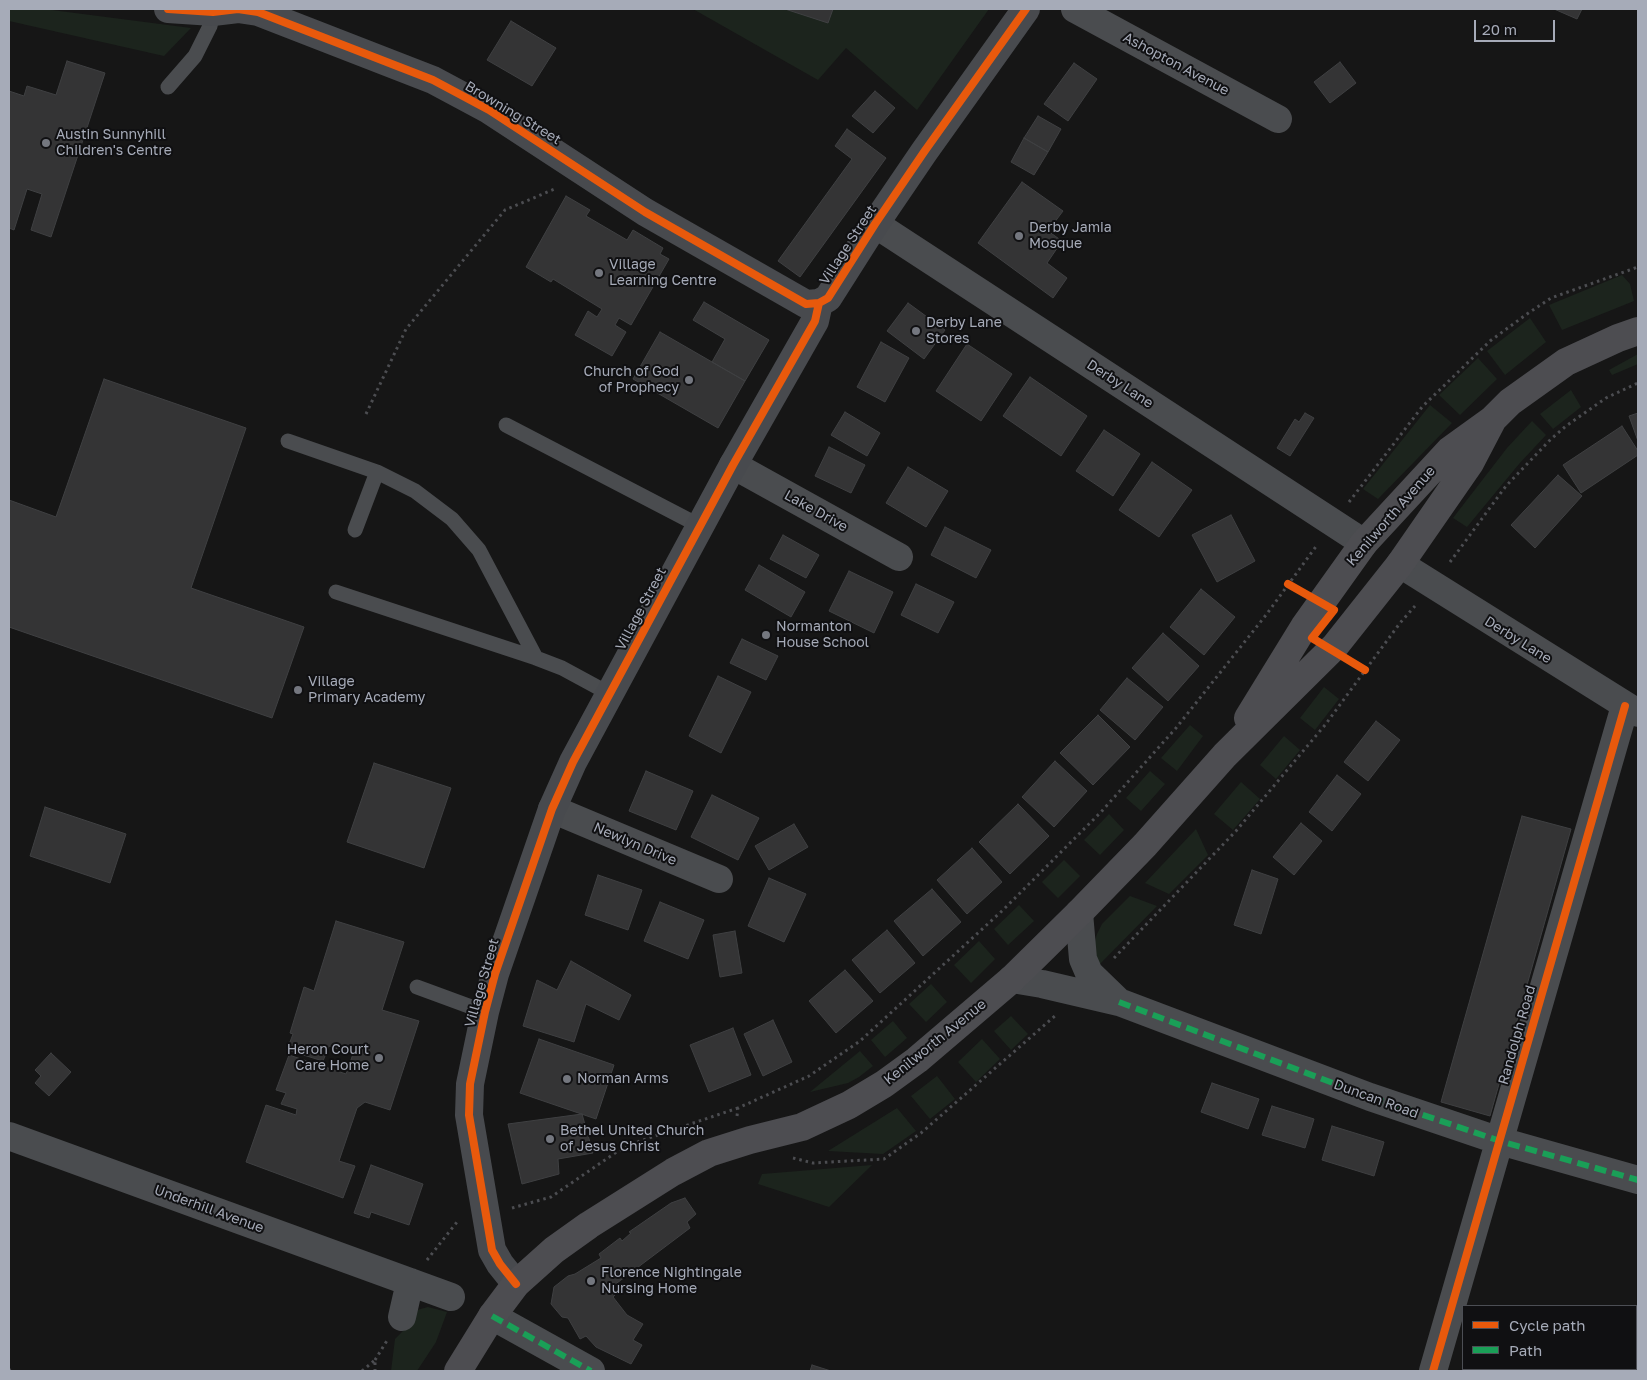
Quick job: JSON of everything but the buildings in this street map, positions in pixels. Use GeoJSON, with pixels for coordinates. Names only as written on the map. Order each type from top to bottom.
{"type":"FeatureCollection","features":[{"type":"Feature","properties":{"kind":"highway","name":"Kenilworth Avenue"},"geometry":{"type":"LineString","coordinates":[[1225,755],[1304,627],[1364,544],[1450,450],[1493,418],[1510,402],[1566,362],[1638,331]]}},
{"type":"Feature","properties":{"kind":"highway","name":"Kenilworth Avenue"},"geometry":{"type":"LineString","coordinates":[[458,1371],[492,1316],[516,1284],[554,1250],[627,1200],[709,1153],[802,1127],[849,1106],[917,1060],[1012,979],[1145,845],[1225,755],[1331,650],[1400,564],[1470,463],[1493,418]]}},
{"type":"Feature","properties":{"kind":"street","name":"Browning Street"},"geometry":{"type":"LineString","coordinates":[[168,9],[258,12],[432,80],[489,110],[645,212],[797,299],[806,304],[820,302]]}},
{"type":"Feature","properties":{"kind":"street","name":"Village Street"},"geometry":{"type":"LineString","coordinates":[[516,1284],[500,1264],[492,1250],[469,1115],[470,1084],[495,974],[552,809],[573,762],[700,526],[815,321],[820,302],[828,298],[924,152],[1026,9]]}},
{"type":"Feature","properties":{"kind":"street","name":"Ashopton Avenue"},"geometry":{"type":"LineString","coordinates":[[1075,9],[1278,118]]}},
{"type":"Feature","properties":{"kind":"street","name":"Derby Lane"},"geometry":{"type":"LineString","coordinates":[[875,224],[1364,544]]}},
{"type":"Feature","properties":{"kind":"street","name":"Lake Drive"},"geometry":{"type":"LineString","coordinates":[[733,465],[899,557]]}},
{"type":"Feature","properties":{"kind":"street","name":"Derby Lane"},"geometry":{"type":"LineString","coordinates":[[1400,564],[1631,710]]}},
{"type":"Feature","properties":{"kind":"street","name":"Randolph Road"},"geometry":{"type":"LineString","coordinates":[[1432,1371],[1631,710]]}},
{"type":"Feature","properties":{"kind":"street","name":"Newlyn Drive"},"geometry":{"type":"LineString","coordinates":[[552,809],[719,879]]}},
{"type":"Feature","properties":{"kind":"street"},"geometry":{"type":"LineString","coordinates":[[1079,913],[1083,959],[1089,973],[1086,986]]}},
{"type":"Feature","properties":{"kind":"street","name":"Duncan Road"},"geometry":{"type":"LineString","coordinates":[[1012,979],[1042,984],[1086,986],[1119,1002],[1370,1098],[1500,1141],[1638,1180]]}},
{"type":"Feature","properties":{"kind":"street","name":"Underhill Avenue"},"geometry":{"type":"LineString","coordinates":[[9,1136],[451,1297]]}},
{"type":"Feature","properties":{"kind":"street"},"geometry":{"type":"LineString","coordinates":[[402,1317],[410,1282]]}},
{"type":"Feature","properties":{"kind":"street"},"geometry":{"type":"LineString","coordinates":[[492,1316],[591,1371]]}},
{"type":"Feature","properties":{"kind":"lane"},"geometry":{"type":"LineString","coordinates":[[168,88],[195,56],[210,26],[229,10]]}},
{"type":"Feature","properties":{"kind":"lane"},"geometry":{"type":"LineString","coordinates":[[506,425],[700,526]]}},
{"type":"Feature","properties":{"kind":"lane"},"geometry":{"type":"LineString","coordinates":[[288,441],[377,472],[415,491],[452,519],[479,550],[536,658]]}},
{"type":"Feature","properties":{"kind":"lane"},"geometry":{"type":"LineString","coordinates":[[355,530],[377,472]]}},
{"type":"Feature","properties":{"kind":"lane"},"geometry":{"type":"LineString","coordinates":[[336,592],[536,658],[562,668],[610,694]]}},
{"type":"Feature","properties":{"kind":"lane"},"geometry":{"type":"LineString","coordinates":[[417,987],[485,1012]]}},
{"type":"Feature","properties":{"kind":"path"},"geometry":{"type":"LineString","coordinates":[[366,414],[406,329],[505,210],[556,190],[573,165]]}},
{"type":"Feature","properties":{"kind":"path"},"geometry":{"type":"LineString","coordinates":[[410,1282],[457,1222],[527,1205],[551,1197],[618,1151],[640,1141],[738,1108],[809,1076],[860,1041],[1004,910],[1101,812],[1176,728],[1260,623],[1395,440],[1422,407],[1490,341],[1526,314],[1551,298],[1638,266]]}},
{"type":"Feature","properties":{"kind":"path"},"geometry":{"type":"LineString","coordinates":[[787,1157],[813,1163],[884,1159],[921,1133],[1056,1016],[1236,831],[1325,725],[1400,623],[1433,586],[1502,491],[1551,439],[1566,426],[1606,398],[1638,382]]}},
{"type":"Feature","properties":{"kind":"path"},"geometry":{"type":"LineString","coordinates":[[1288,584],[1321,603]]}},
{"type":"Feature","properties":{"kind":"path"},"geometry":{"type":"LineString","coordinates":[[1331,650],[1365,670]]}},
{"type":"Feature","properties":{"kind":"path"},"geometry":{"type":"LineString","coordinates":[[735,1145],[738,1108]]}},
{"type":"Feature","properties":{"kind":"path"},"geometry":{"type":"LineString","coordinates":[[362,1371],[375,1360],[375,1371]]}},
{"type":"Feature","properties":{"kind":"shaded area"},"geometry":{"type":"Polygon","coordinates":[[[9,9],[44,9],[191,28],[164,56],[9,21],[9,9]]]}},
{"type":"Feature","properties":{"kind":"shaded area"},"geometry":{"type":"Polygon","coordinates":[[[693,9],[989,9],[917,110],[846,48],[818,80],[693,9]]]}},
{"type":"Feature","properties":{"kind":"shaded area"},"geometry":{"type":"Polygon","coordinates":[[[1622,275],[1630,284],[1634,301],[1562,330],[1549,305],[1622,275]]]}},
{"type":"Feature","properties":{"kind":"shaded area"},"geometry":{"type":"Polygon","coordinates":[[[1530,318],[1546,342],[1505,375],[1487,351],[1530,318]]]}},
{"type":"Feature","properties":{"kind":"shaded area"},"geometry":{"type":"Polygon","coordinates":[[[1638,354],[1638,364],[1612,375],[1609,370],[1638,354]]]}},
{"type":"Feature","properties":{"kind":"shaded area"},"geometry":{"type":"Polygon","coordinates":[[[1478,358],[1497,379],[1460,415],[1439,395],[1478,358]]]}},
{"type":"Feature","properties":{"kind":"shaded area"},"geometry":{"type":"Polygon","coordinates":[[[1571,390],[1581,407],[1553,429],[1540,414],[1571,390]]]}},
{"type":"Feature","properties":{"kind":"shaded area"},"geometry":{"type":"Polygon","coordinates":[[[1430,405],[1452,423],[1378,499],[1363,489],[1430,405]]]}},
{"type":"Feature","properties":{"kind":"shaded area"},"geometry":{"type":"Polygon","coordinates":[[[1532,421],[1546,435],[1519,464],[1467,527],[1453,518],[1507,448],[1532,421]]]}},
{"type":"Feature","properties":{"kind":"shaded area"},"geometry":{"type":"Polygon","coordinates":[[[1324,687],[1339,699],[1315,730],[1300,718],[1324,687]]]}},
{"type":"Feature","properties":{"kind":"shaded area"},"geometry":{"type":"Polygon","coordinates":[[[1190,725],[1203,736],[1177,771],[1161,758],[1190,725]]]}},
{"type":"Feature","properties":{"kind":"shaded area"},"geometry":{"type":"Polygon","coordinates":[[[1284,736],[1300,750],[1276,779],[1260,765],[1284,736]]]}},
{"type":"Feature","properties":{"kind":"shaded area"},"geometry":{"type":"Polygon","coordinates":[[[1150,771],[1165,784],[1141,811],[1126,798],[1150,771]]]}},
{"type":"Feature","properties":{"kind":"shaded area"},"geometry":{"type":"Polygon","coordinates":[[[1241,782],[1260,799],[1233,830],[1214,814],[1241,782]]]}},
{"type":"Feature","properties":{"kind":"shaded area"},"geometry":{"type":"Polygon","coordinates":[[[1109,814],[1124,830],[1100,855],[1084,840],[1109,814]]]}},
{"type":"Feature","properties":{"kind":"shaded area"},"geometry":{"type":"Polygon","coordinates":[[[1196,829],[1208,855],[1169,894],[1145,883],[1196,829]]]}},
{"type":"Feature","properties":{"kind":"shaded area"},"geometry":{"type":"Polygon","coordinates":[[[1064,860],[1080,876],[1058,898],[1042,882],[1064,860]]]}},
{"type":"Feature","properties":{"kind":"shaded area"},"geometry":{"type":"Polygon","coordinates":[[[1130,896],[1157,906],[1098,966],[1094,944],[1097,934],[1102,924],[1130,896]]]}},
{"type":"Feature","properties":{"kind":"shaded area"},"geometry":{"type":"Polygon","coordinates":[[[1019,905],[1034,921],[1008,945],[994,929],[1019,905]]]}},
{"type":"Feature","properties":{"kind":"shaded area"},"geometry":{"type":"Polygon","coordinates":[[[979,941],[995,959],[971,983],[954,965],[979,941]]]}},
{"type":"Feature","properties":{"kind":"shaded area"},"geometry":{"type":"Polygon","coordinates":[[[931,984],[947,1002],[926,1022],[909,1004],[931,984]]]}},
{"type":"Feature","properties":{"kind":"shaded area"},"geometry":{"type":"Polygon","coordinates":[[[1011,1016],[1028,1034],[1011,1050],[994,1031],[1011,1016]]]}},
{"type":"Feature","properties":{"kind":"shaded area"},"geometry":{"type":"Polygon","coordinates":[[[893,1021],[907,1038],[885,1057],[871,1040],[893,1021]]]}},
{"type":"Feature","properties":{"kind":"shaded area"},"geometry":{"type":"Polygon","coordinates":[[[982,1039],[1000,1059],[976,1082],[958,1062],[982,1039]]]}},
{"type":"Feature","properties":{"kind":"shaded area"},"geometry":{"type":"Polygon","coordinates":[[[860,1051],[873,1066],[848,1083],[810,1092],[860,1051]]]}},
{"type":"Feature","properties":{"kind":"shaded area"},"geometry":{"type":"Polygon","coordinates":[[[937,1076],[955,1099],[930,1119],[911,1096],[937,1076]]]}},
{"type":"Feature","properties":{"kind":"shaded area"},"geometry":{"type":"Polygon","coordinates":[[[897,1108],[916,1131],[883,1154],[828,1151],[897,1108]]]}},
{"type":"Feature","properties":{"kind":"shaded area"},"geometry":{"type":"Polygon","coordinates":[[[872,1165],[829,1207],[758,1184],[762,1174],[872,1165]]]}},
{"type":"Feature","properties":{"kind":"shaded area"},"geometry":{"type":"Polygon","coordinates":[[[428,1307],[447,1312],[436,1342],[417,1371],[391,1371],[395,1339],[417,1310],[428,1307]]]}},
{"type":"Feature","properties":{"kind":"marked path"},"geometry":{"type":"LineString","coordinates":[[1119,1002],[1370,1097],[1500,1141],[1638,1180]]}},
{"type":"Feature","properties":{"kind":"marked path"},"geometry":{"type":"LineString","coordinates":[[492,1316],[591,1371]]}},
{"type":"Feature","properties":{"kind":"cycle path"},"geometry":{"type":"LineString","coordinates":[[168,9],[213,12],[238,9],[258,12],[433,80],[489,110],[645,212],[806,304],[819,303],[828,298],[924,152],[1026,9]]}},
{"type":"Feature","properties":{"kind":"cycle path"},"geometry":{"type":"LineString","coordinates":[[516,1284],[500,1264],[492,1250],[469,1115],[470,1084],[495,974],[552,809],[573,762],[733,465],[815,321],[819,303]]}},
{"type":"Feature","properties":{"kind":"cycle path"},"geometry":{"type":"LineString","coordinates":[[1288,584],[1334,610],[1312,638],[1365,670]]}},
{"type":"Feature","properties":{"kind":"cycle path"},"geometry":{"type":"LineString","coordinates":[[1433,1371],[1625,706]]}},
{"type":"Feature","properties":{"kind":"place","name":"Austin Sunnyhill Children's Centre"},"geometry":{"type":"Point","coordinates":[46,143]}},
{"type":"Feature","properties":{"kind":"place","name":"Derby Jamia Mosque"},"geometry":{"type":"Point","coordinates":[1019,236]}},
{"type":"Feature","properties":{"kind":"place","name":"Village Learning Centre"},"geometry":{"type":"Point","coordinates":[599,273]}},
{"type":"Feature","properties":{"kind":"place","name":"Derby Lane Stores"},"geometry":{"type":"Point","coordinates":[916,331]}},
{"type":"Feature","properties":{"kind":"place","name":"Church of God of Prophecy"},"geometry":{"type":"Point","coordinates":[689,380]}},
{"type":"Feature","properties":{"kind":"place","name":"Normanton House School"},"geometry":{"type":"Point","coordinates":[766,635]}},
{"type":"Feature","properties":{"kind":"place","name":"Village Primary Academy"},"geometry":{"type":"Point","coordinates":[298,690]}},
{"type":"Feature","properties":{"kind":"place","name":"Heron Court Care Home"},"geometry":{"type":"Point","coordinates":[379,1058]}},
{"type":"Feature","properties":{"kind":"place","name":"Norman Arms"},"geometry":{"type":"Point","coordinates":[567,1079]}},
{"type":"Feature","properties":{"kind":"place","name":"Bethel United Church of Jesus Christ"},"geometry":{"type":"Point","coordinates":[550,1139]}},
{"type":"Feature","properties":{"kind":"place","name":"Florence Nightingale Nursing Home"},"geometry":{"type":"Point","coordinates":[591,1281]}}]}
